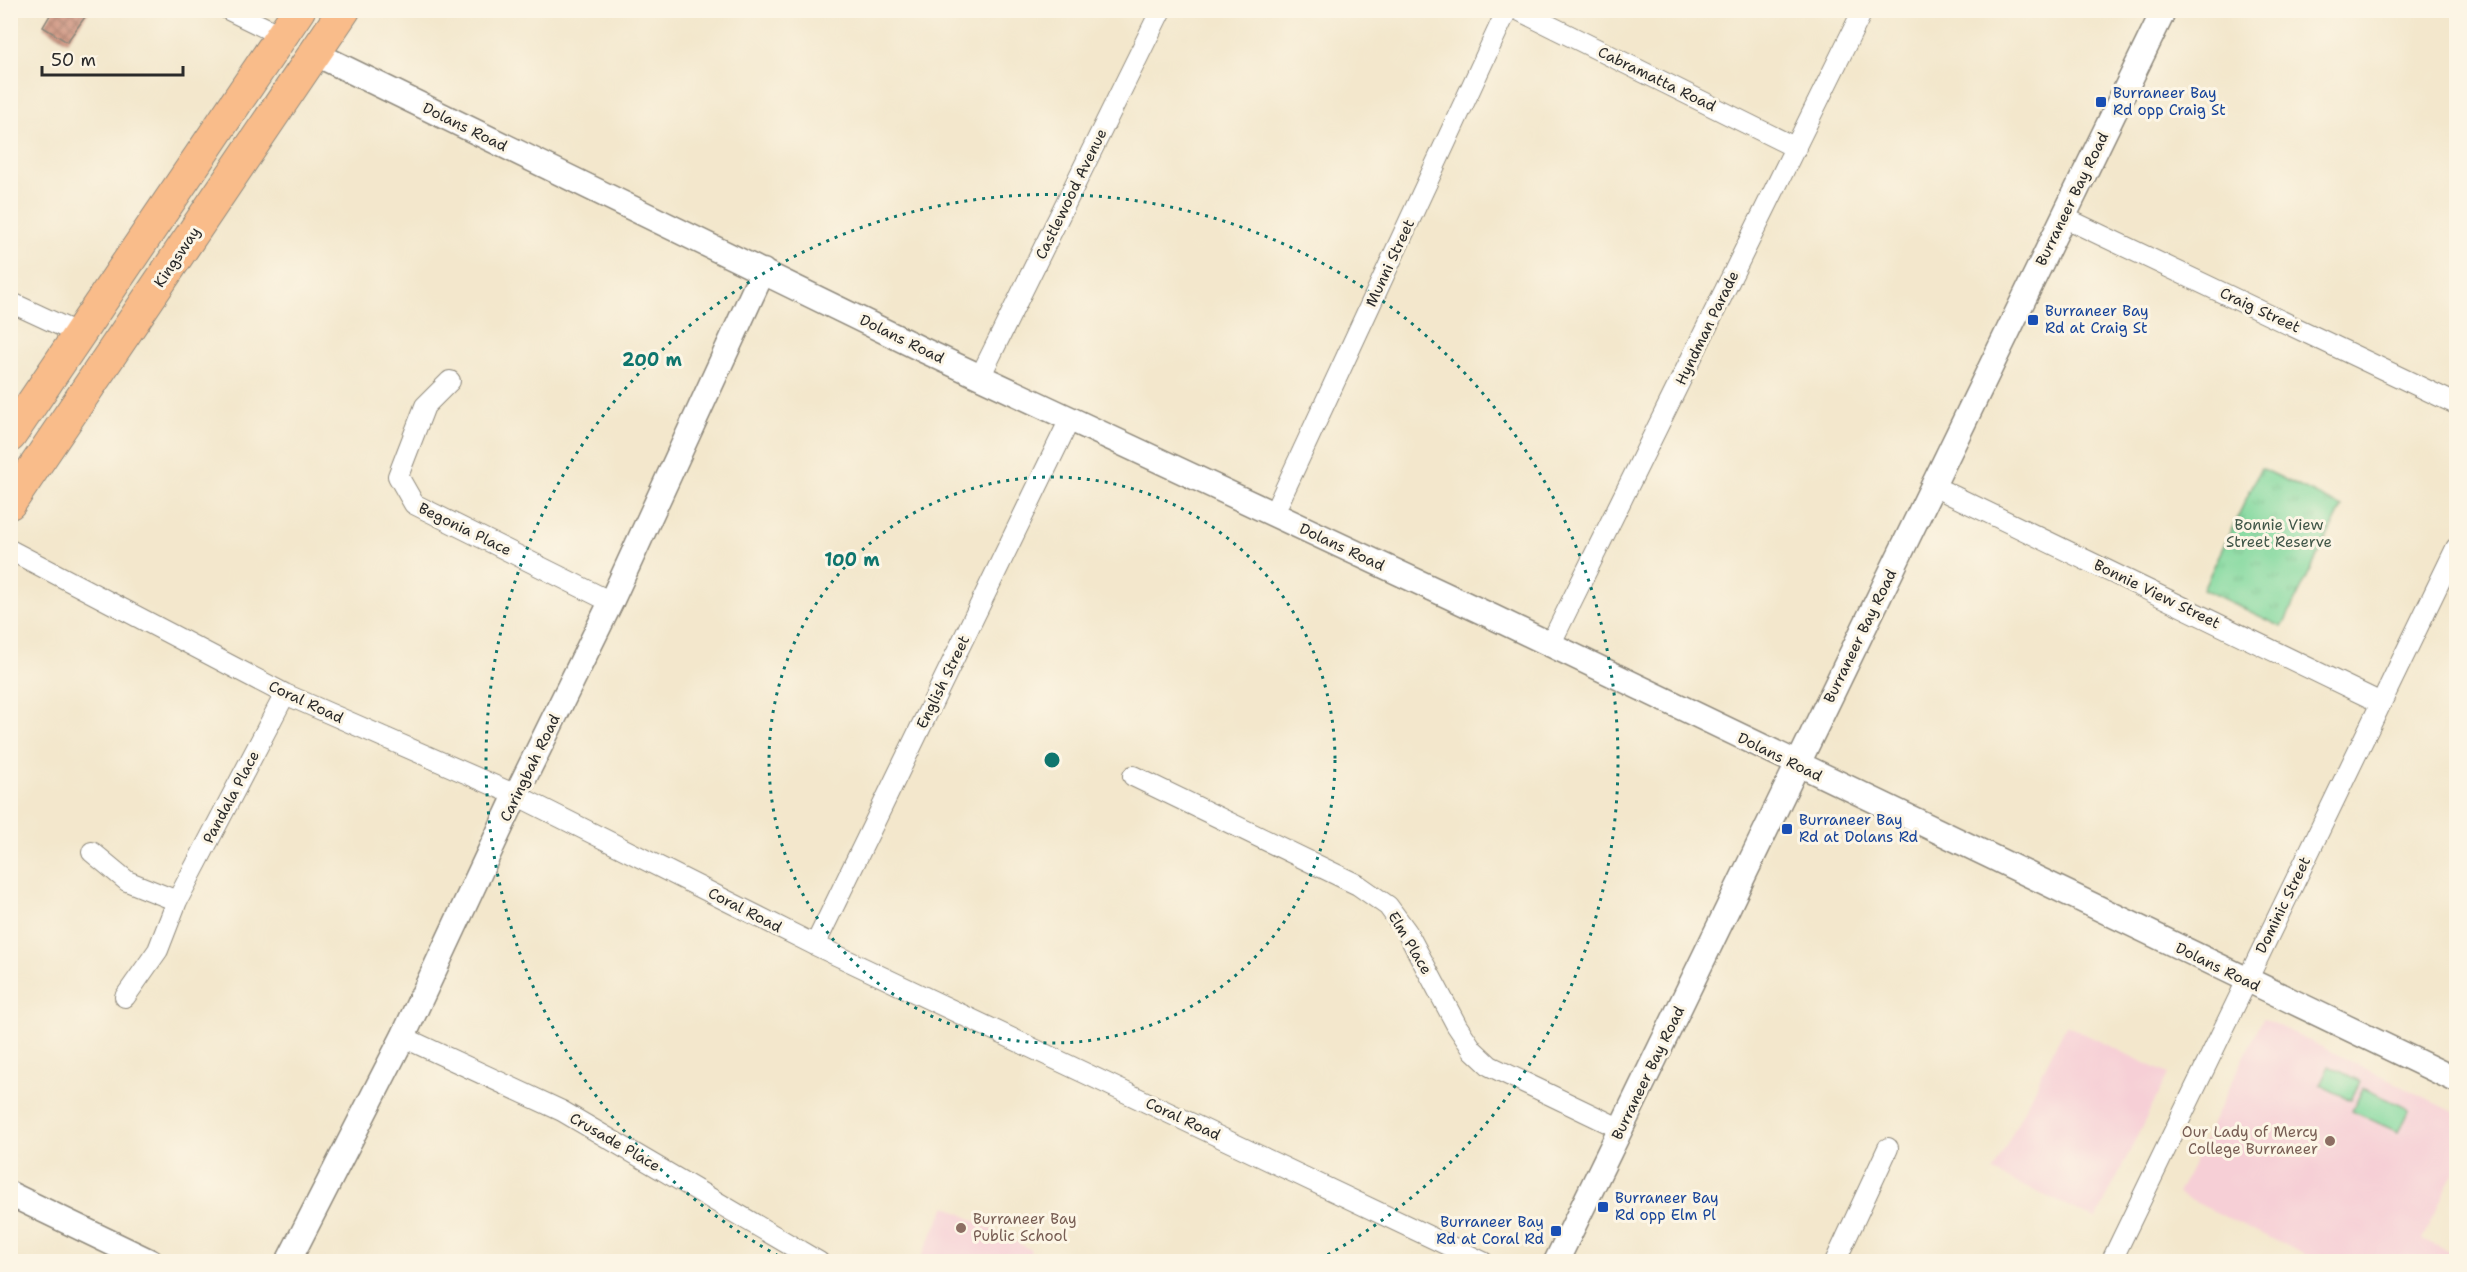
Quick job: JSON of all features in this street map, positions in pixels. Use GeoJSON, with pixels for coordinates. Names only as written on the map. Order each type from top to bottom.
{"type":"FeatureCollection","features":[{"type":"Feature","properties":{"kind":"main road"},"geometry":{"type":"LineString","coordinates":[[10,436],[299,10]]}},
{"type":"Feature","properties":{"kind":"main road","name":"Kingsway"},"geometry":{"type":"LineString","coordinates":[[10,503],[344,10]]}},
{"type":"Feature","properties":{"kind":"main road","name":"Dolans Road"},"geometry":{"type":"LineString","coordinates":[[282,36],[315,53]]}},
{"type":"Feature","properties":{"kind":"street","name":"Dolans Road"},"geometry":{"type":"LineString","coordinates":[[228,10],[282,36]]}},
{"type":"Feature","properties":{"kind":"street","name":"Castlewood Avenue"},"geometry":{"type":"LineString","coordinates":[[980,377],[1161,10]]}},
{"type":"Feature","properties":{"kind":"street","name":"Munni Street"},"geometry":{"type":"LineString","coordinates":[[1273,515],[1507,10]]}},
{"type":"Feature","properties":{"kind":"street","name":"Cabramatta Road"},"geometry":{"type":"LineString","coordinates":[[1518,10],[1796,148]]}},
{"type":"Feature","properties":{"kind":"street","name":"Hyndman Parade"},"geometry":{"type":"LineString","coordinates":[[1550,645],[1863,10]]}},
{"type":"Feature","properties":{"kind":"street","name":"Burraneer Bay Road"},"geometry":{"type":"LineString","coordinates":[[1556,1262],[2164,10]]}},
{"type":"Feature","properties":{"kind":"street","name":"Dolans Road"},"geometry":{"type":"LineString","coordinates":[[315,53],[980,377],[1550,645],[2457,1080]]}},
{"type":"Feature","properties":{"kind":"street","name":"Craig Street"},"geometry":{"type":"LineString","coordinates":[[2063,217],[2457,404]]}},
{"type":"Feature","properties":{"kind":"street","name":"Caringbah Road"},"geometry":{"type":"LineString","coordinates":[[288,1262],[404,1037],[516,795],[611,602],[763,271]]}},
{"type":"Feature","properties":{"kind":"street"},"geometry":{"type":"LineString","coordinates":[[10,302],[79,334]]}},
{"type":"Feature","properties":{"kind":"street","name":"Begonia Place"},"geometry":{"type":"LineString","coordinates":[[450,381],[425,406],[398,476],[414,504],[611,602]]}},
{"type":"Feature","properties":{"kind":"street","name":"English Street"},"geometry":{"type":"LineString","coordinates":[[815,945],[1070,418]]}},
{"type":"Feature","properties":{"kind":"street","name":"Bonnie View Street"},"geometry":{"type":"LineString","coordinates":[[1933,486],[2381,703]]}},
{"type":"Feature","properties":{"kind":"street","name":"Dominic Street"},"geometry":{"type":"LineString","coordinates":[[2111,1262],[2457,548]]}},
{"type":"Feature","properties":{"kind":"street","name":"Coral Road"},"geometry":{"type":"LineString","coordinates":[[10,550],[285,694],[516,795],[815,945],[1483,1262]]}},
{"type":"Feature","properties":{"kind":"street","name":"Pandala Place"},"geometry":{"type":"LineString","coordinates":[[125,997],[158,950],[177,901],[285,694]]}},
{"type":"Feature","properties":{"kind":"street","name":"Elm Place"},"geometry":{"type":"LineString","coordinates":[[1133,776],[1358,885],[1388,906],[1407,932],[1457,1026],[1473,1050],[1490,1066],[1621,1129]]}},
{"type":"Feature","properties":{"kind":"street"},"geometry":{"type":"LineString","coordinates":[[92,852],[127,881],[177,901]]}},
{"type":"Feature","properties":{"kind":"street","name":"Crusade Place"},"geometry":{"type":"LineString","coordinates":[[404,1037],[562,1111],[819,1262]]}},
{"type":"Feature","properties":{"kind":"street"},"geometry":{"type":"LineString","coordinates":[[1835,1262],[1888,1148]]}},
{"type":"Feature","properties":{"kind":"street"},"geometry":{"type":"LineString","coordinates":[[10,1194],[151,1262]]}},
{"type":"Feature","properties":{"kind":"shaded area","name":"Our Lady of Mercy College Burraneer"},"geometry":{"type":"Polygon","coordinates":[[[2263,1018],[2456,1113],[2456,1168],[2422,1239],[2456,1255],[2456,1261],[2318,1261],[2178,1194],[2263,1018]]]}},
{"type":"Feature","properties":{"kind":"shaded area","name":"Our Lady of Mercy College Burraneer"},"geometry":{"type":"Polygon","coordinates":[[[2066,1025],[2168,1074],[2096,1219],[1993,1172],[2066,1025]]]}},
{"type":"Feature","properties":{"kind":"shaded area","name":"Burraneer Bay Public School"},"geometry":{"type":"Polygon","coordinates":[[[946,1206],[1030,1249],[1032,1261],[919,1261],[946,1206]]]}},
{"type":"Feature","properties":{"kind":"green space","name":"Bonnie View Street Reserve"},"geometry":{"type":"Polygon","coordinates":[[[2261,468],[2342,507],[2282,627],[2203,589],[2261,468]]]}},
{"type":"Feature","properties":{"kind":"green space"},"geometry":{"type":"Polygon","coordinates":[[[2329,1066],[2360,1081],[2351,1100],[2320,1085],[2329,1066]]]}},
{"type":"Feature","properties":{"kind":"green space"},"geometry":{"type":"Polygon","coordinates":[[[2363,1088],[2409,1109],[2398,1132],[2352,1111],[2363,1088]]]}},
{"type":"Feature","properties":{"kind":"building"},"geometry":{"type":"Polygon","coordinates":[[[53,10],[90,10],[67,42],[43,27],[53,10]]]}},
{"type":"Feature","properties":{"kind":"place","name":"Burraneer Bay Rd opp Craig St"},"geometry":{"type":"Point","coordinates":[2101,102]}},
{"type":"Feature","properties":{"kind":"place","name":"Burraneer Bay Rd at Craig St"},"geometry":{"type":"Point","coordinates":[2033,320]}},
{"type":"Feature","properties":{"kind":"place","name":"Burraneer Bay Rd at Dolans Rd"},"geometry":{"type":"Point","coordinates":[1787,829]}},
{"type":"Feature","properties":{"kind":"place","name":"Our Lady of Mercy College Burraneer"},"geometry":{"type":"Point","coordinates":[2330,1141]}},
{"type":"Feature","properties":{"kind":"place","name":"Burraneer Bay Rd opp Elm Pl"},"geometry":{"type":"Point","coordinates":[1603,1207]}},
{"type":"Feature","properties":{"kind":"place","name":"Burraneer Bay Public School"},"geometry":{"type":"Point","coordinates":[961,1228]}},
{"type":"Feature","properties":{"kind":"place","name":"Burraneer Bay Rd at Coral Rd"},"geometry":{"type":"Point","coordinates":[1556,1231]}}]}
